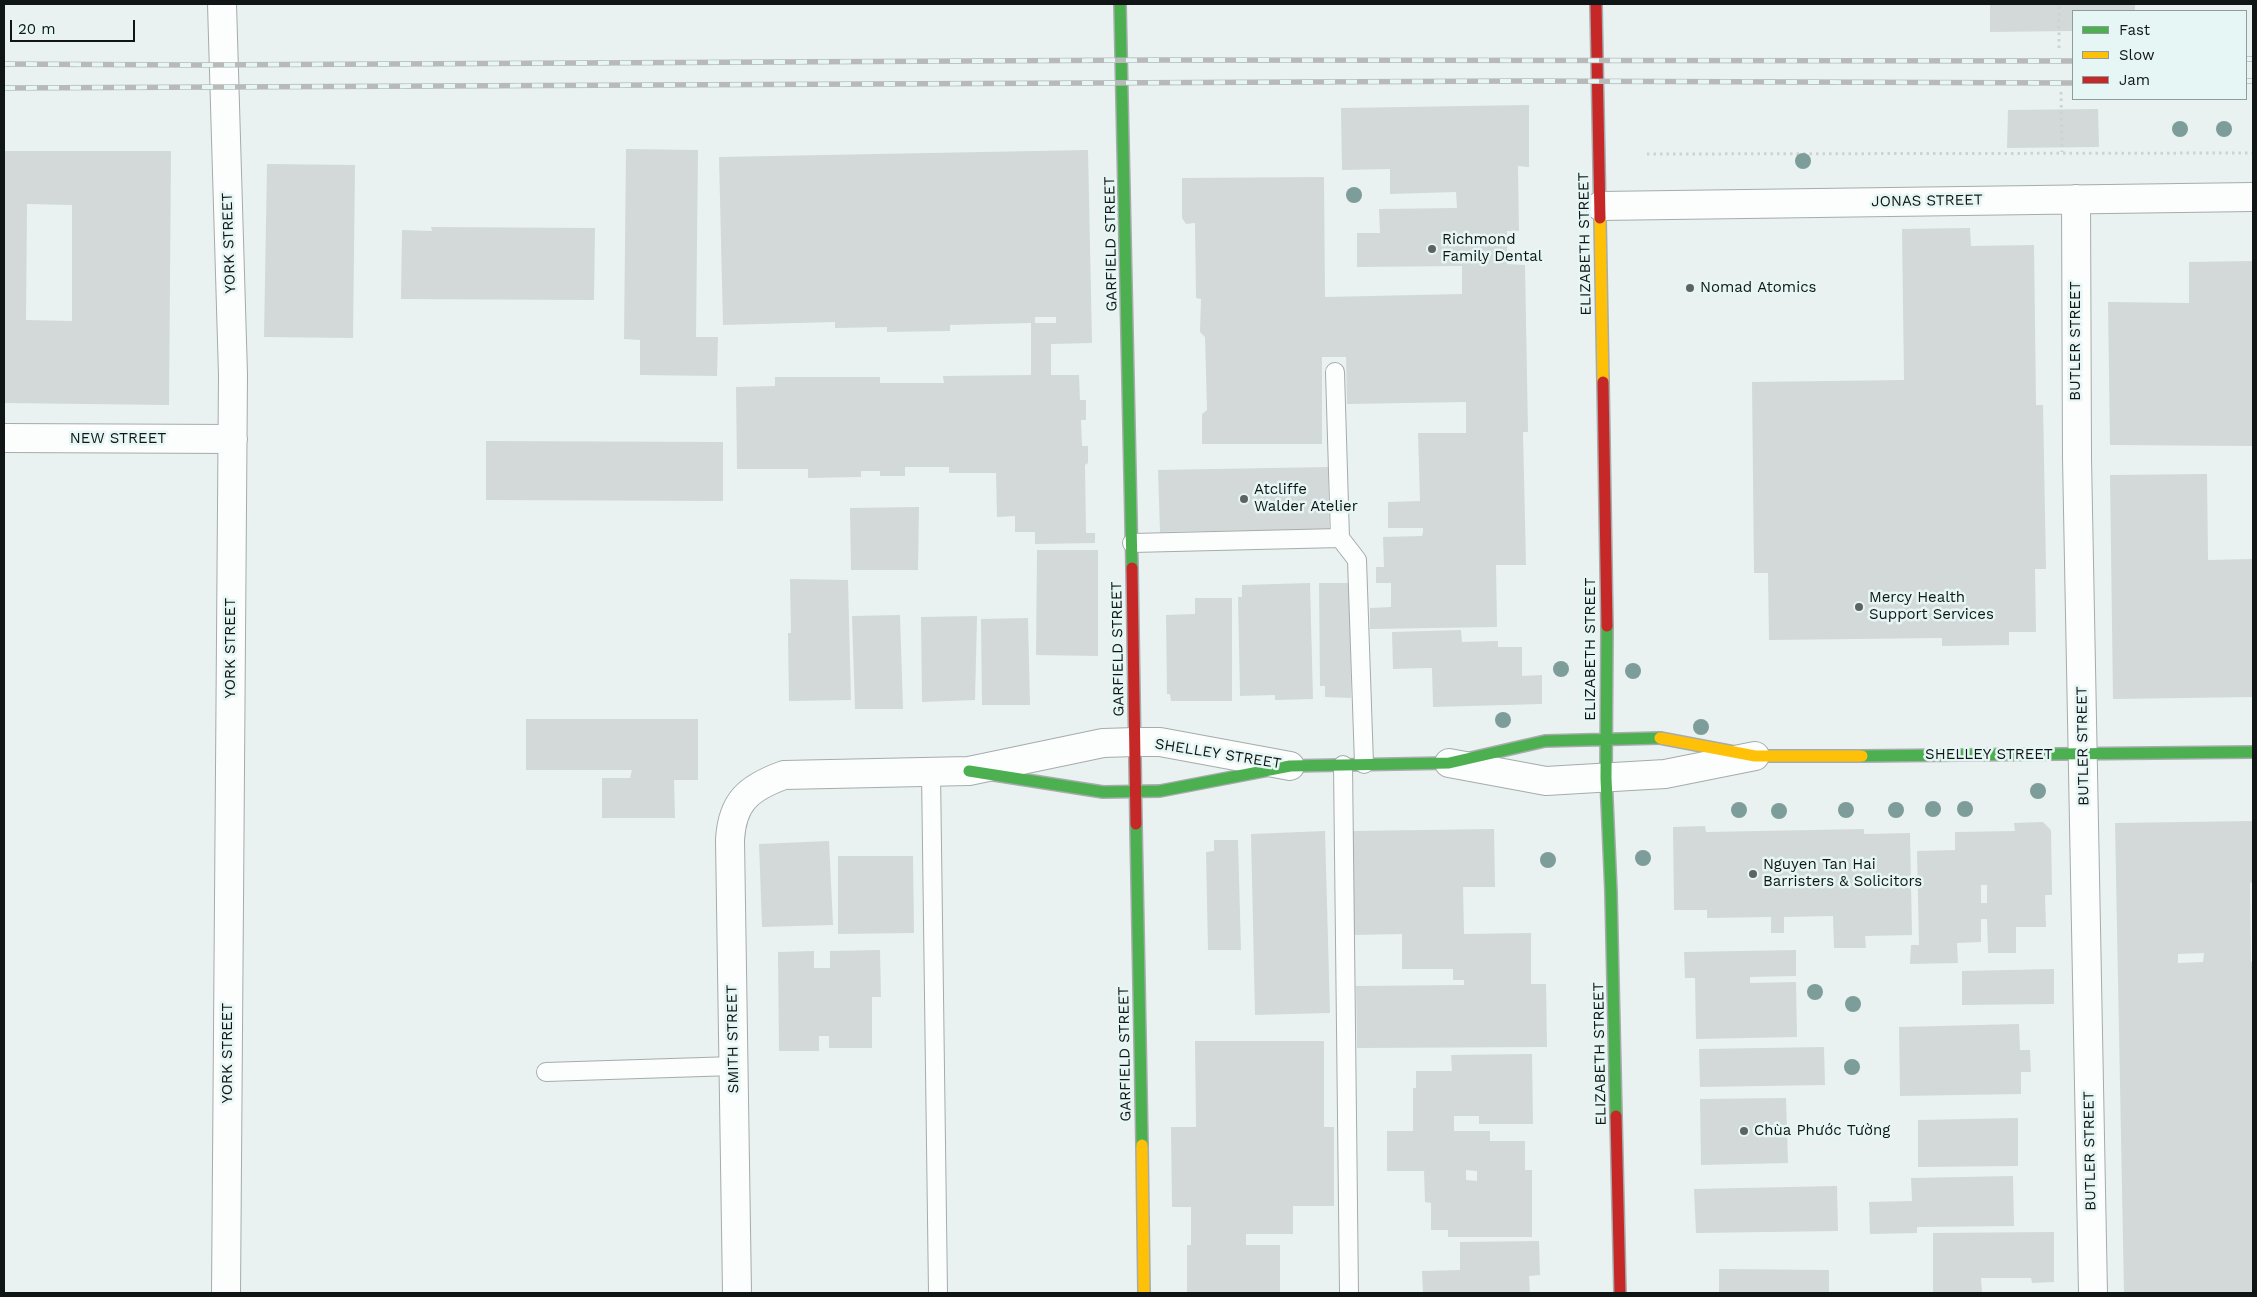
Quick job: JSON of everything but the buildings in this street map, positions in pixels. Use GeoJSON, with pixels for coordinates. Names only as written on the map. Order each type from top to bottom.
{"type":"FeatureCollection","features":[{"type":"Feature","properties":{"kind":"street","name":"YORK STREET"},"geometry":{"type":"LineString","coordinates":[[222,4],[233,439],[226,1293]]}},
{"type":"Feature","properties":{"kind":"street","name":"GARFIELD STREET"},"geometry":{"type":"LineString","coordinates":[[1120,4],[1132,543],[1144,1293]]}},
{"type":"Feature","properties":{"kind":"street","name":"ELIZABETH STREET"},"geometry":{"type":"LineString","coordinates":[[1596,4],[1607,630],[1606,778],[1611,892],[1620,1293]]}},
{"type":"Feature","properties":{"kind":"street","name":"JONAS STREET"},"geometry":{"type":"LineString","coordinates":[[1600,206],[2253,197]]}},
{"type":"Feature","properties":{"kind":"street","name":"BUTLER STREET"},"geometry":{"type":"LineString","coordinates":[[2076,199],[2077,458],[2092,1293]]}},
{"type":"Feature","properties":{"kind":"street","name":"NEW STREET"},"geometry":{"type":"LineString","coordinates":[[4,438],[233,439]]}},
{"type":"Feature","properties":{"kind":"street","name":"SHELLEY STREET"},"geometry":{"type":"LineString","coordinates":[[969,771],[1102,792],[1135,792],[1160,791],[1290,766],[1449,762],[1546,741],[1664,738],[1755,756]]}},
{"type":"Feature","properties":{"kind":"street","name":"SHELLEY STREET"},"geometry":{"type":"LineString","coordinates":[[751,791],[765,782],[784,775],[969,771],[1102,743],[1160,742],[1290,766]]}},
{"type":"Feature","properties":{"kind":"street","name":"SHELLEY STREET"},"geometry":{"type":"LineString","coordinates":[[1449,762],[1546,781],[1665,774],[1755,756],[2083,755],[2253,752]]}},
{"type":"Feature","properties":{"kind":"street","name":"SMITH STREET"},"geometry":{"type":"LineString","coordinates":[[737,1293],[730,840],[733,813],[751,791]]}},
{"type":"Feature","properties":{"kind":"lane"},"geometry":{"type":"LineString","coordinates":[[1335,372],[1340,538],[1357,560],[1364,764]]}},
{"type":"Feature","properties":{"kind":"lane"},"geometry":{"type":"LineString","coordinates":[[1132,543],[1340,538]]}},
{"type":"Feature","properties":{"kind":"lane"},"geometry":{"type":"LineString","coordinates":[[1343,765],[1348,1293]]}},
{"type":"Feature","properties":{"kind":"lane"},"geometry":{"type":"LineString","coordinates":[[931,772],[938,1293]]}},
{"type":"Feature","properties":{"kind":"lane"},"geometry":{"type":"LineString","coordinates":[[546,1072],[734,1066]]}},
{"type":"Feature","properties":{"kind":"path"},"geometry":{"type":"LineString","coordinates":[[2059,4],[2059,48]]}},
{"type":"Feature","properties":{"kind":"path"},"geometry":{"type":"LineString","coordinates":[[2061,92],[2062,152]]}},
{"type":"Feature","properties":{"kind":"path"},"geometry":{"type":"LineString","coordinates":[[1647,154],[2253,153]]}},
{"type":"Feature","properties":{"kind":"railway"},"geometry":{"type":"LineString","coordinates":[[2247,59],[2253,59]]}},
{"type":"Feature","properties":{"kind":"railway"},"geometry":{"type":"LineString","coordinates":[[4,64],[193,65],[1162,60],[2072,61]]}},
{"type":"Feature","properties":{"kind":"railway"},"geometry":{"type":"LineString","coordinates":[[4,88],[1522,81],[2072,83]]}},
{"type":"Feature","properties":{"kind":"railway"},"geometry":{"type":"LineString","coordinates":[[2247,81],[2253,81]]}},
{"type":"Feature","properties":{"kind":"traffic: fast"},"geometry":{"type":"LineString","coordinates":[[1120,4],[1132,568]]}},
{"type":"Feature","properties":{"kind":"traffic: fast"},"geometry":{"type":"LineString","coordinates":[[1607,626],[1606,778],[1611,892],[1616,1116]]}},
{"type":"Feature","properties":{"kind":"traffic: fast"},"geometry":{"type":"LineString","coordinates":[[969,771],[1103,792],[1160,791],[1290,766],[1449,763],[1545,741],[1660,738]]}},
{"type":"Feature","properties":{"kind":"traffic: fast"},"geometry":{"type":"LineString","coordinates":[[1862,756],[2253,752]]}},
{"type":"Feature","properties":{"kind":"traffic: fast"},"geometry":{"type":"LineString","coordinates":[[1136,824],[1142,1145]]}},
{"type":"Feature","properties":{"kind":"traffic: slow"},"geometry":{"type":"LineString","coordinates":[[1600,218],[1603,382]]}},
{"type":"Feature","properties":{"kind":"traffic: slow"},"geometry":{"type":"LineString","coordinates":[[1660,738],[1755,756],[1862,756]]}},
{"type":"Feature","properties":{"kind":"traffic: slow"},"geometry":{"type":"LineString","coordinates":[[1142,1145],[1144,1293]]}},
{"type":"Feature","properties":{"kind":"traffic: jam"},"geometry":{"type":"LineString","coordinates":[[1596,4],[1600,218]]}},
{"type":"Feature","properties":{"kind":"traffic: jam"},"geometry":{"type":"LineString","coordinates":[[1603,382],[1607,626]]}},
{"type":"Feature","properties":{"kind":"traffic: jam"},"geometry":{"type":"LineString","coordinates":[[1132,568],[1136,824]]}},
{"type":"Feature","properties":{"kind":"traffic: jam"},"geometry":{"type":"LineString","coordinates":[[1616,1116],[1620,1293]]}},
{"type":"Feature","properties":{"kind":"place","name":"Richmond Family Dental"},"geometry":{"type":"Point","coordinates":[1432,249]}},
{"type":"Feature","properties":{"kind":"place","name":"Nomad Atomics"},"geometry":{"type":"Point","coordinates":[1690,288]}},
{"type":"Feature","properties":{"kind":"place","name":"Atcliffe Walder Atelier"},"geometry":{"type":"Point","coordinates":[1244,499]}},
{"type":"Feature","properties":{"kind":"place","name":"Mercy Health Support Services"},"geometry":{"type":"Point","coordinates":[1859,607]}},
{"type":"Feature","properties":{"kind":"place","name":"Nguyen Tan Hai Barristers & Solicitors"},"geometry":{"type":"Point","coordinates":[1753,874]}},
{"type":"Feature","properties":{"kind":"place","name":"Chùa Phước Tường"},"geometry":{"type":"Point","coordinates":[1744,1131]}}]}
